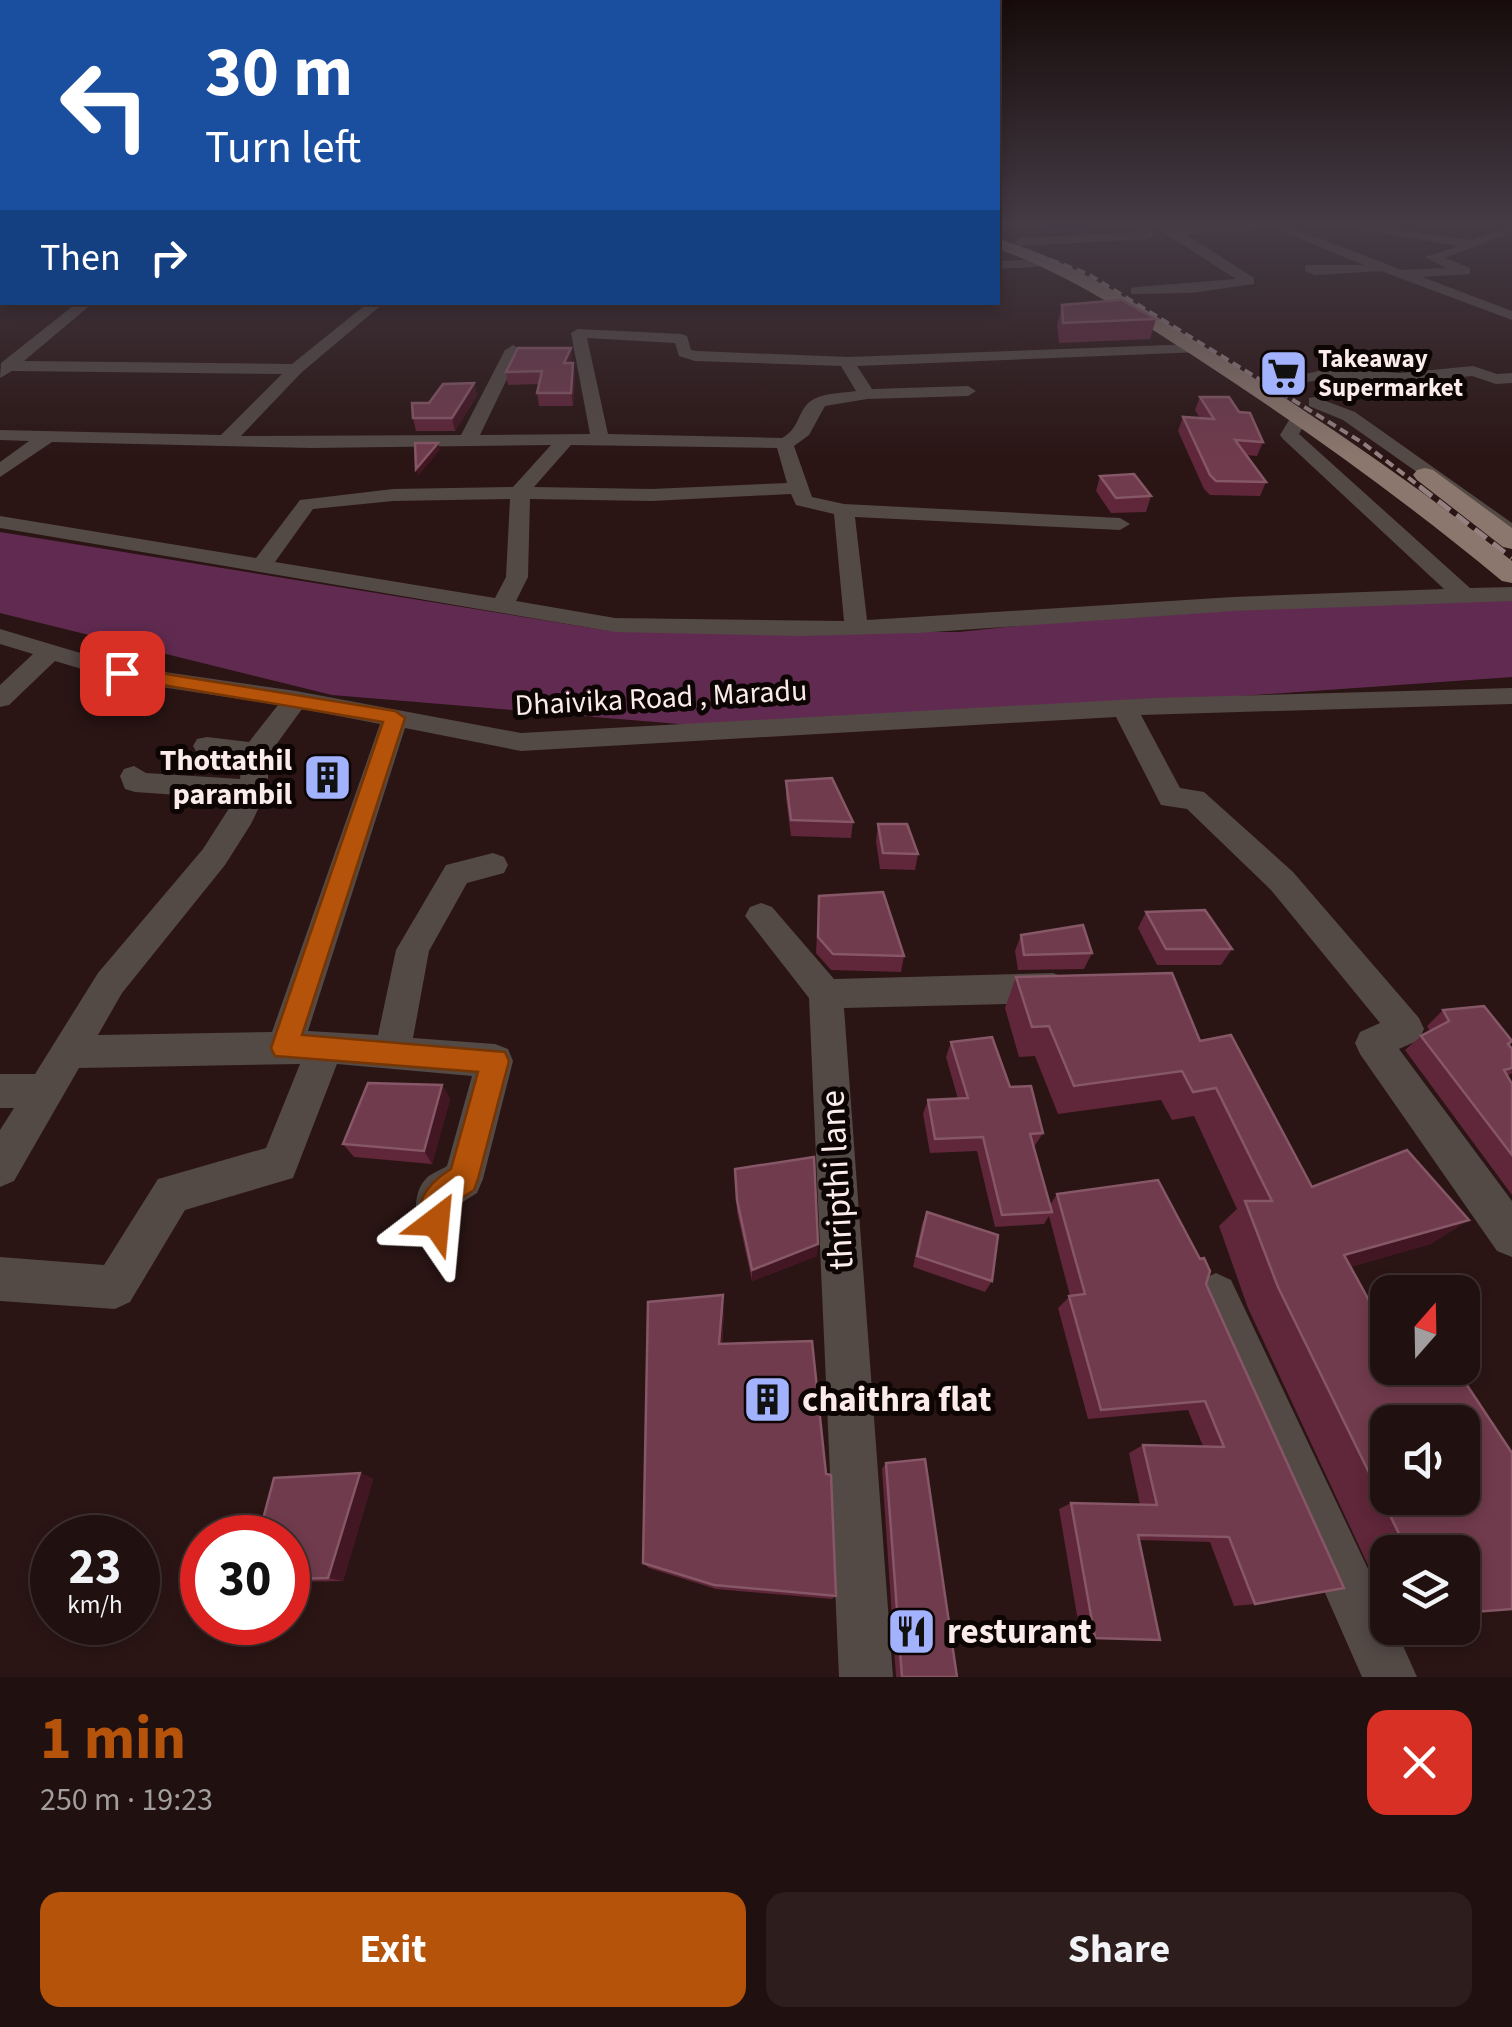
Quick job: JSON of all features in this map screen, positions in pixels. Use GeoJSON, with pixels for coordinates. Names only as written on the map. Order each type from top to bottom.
{"type":"FeatureCollection","features":[{"type":"Feature","properties":{"kind":"main road"},"geometry":{"type":"LineString","coordinates":[[1123,301],[1168,330],[1195,338],[1283,380],[1308,409]]}},
{"type":"Feature","properties":{"kind":"main road"},"geometry":{"type":"LineString","coordinates":[[1150,301],[1195,338],[1308,409],[1418,500],[1508,561]]}},
{"type":"Feature","properties":{"kind":"street"},"geometry":{"type":"LineString","coordinates":[[1473,301],[1512,316]]}},
{"type":"Feature","properties":{"kind":"street"},"geometry":{"type":"LineString","coordinates":[[4,369],[83,305]]}},
{"type":"Feature","properties":{"kind":"street"},"geometry":{"type":"LineString","coordinates":[[228,440],[296,369],[374,305]]}},
{"type":"Feature","properties":{"kind":"street"},"geometry":{"type":"LineString","coordinates":[[600,439],[578,333],[682,338],[684,353],[695,356],[848,362],[1195,338]]}},
{"type":"Feature","properties":{"kind":"street"},"geometry":{"type":"LineString","coordinates":[[0,344],[32,344]]}},
{"type":"Feature","properties":{"kind":"street"},"geometry":{"type":"LineString","coordinates":[[468,440],[513,350]]}},
{"type":"Feature","properties":{"kind":"street"},"geometry":{"type":"LineString","coordinates":[[848,362],[848,368],[867,394]]}},
{"type":"Feature","properties":{"kind":"street"},"geometry":{"type":"LineString","coordinates":[[4,369],[296,369]]}},
{"type":"Feature","properties":{"kind":"street"},"geometry":{"type":"LineString","coordinates":[[1283,380],[1332,373],[1400,378],[1473,371],[1512,378]]}},
{"type":"Feature","properties":{"kind":"street"},"geometry":{"type":"LineString","coordinates":[[0,435],[312,443],[566,438],[784,443],[798,439],[809,424],[811,410],[820,402],[867,394],[968,390]]}},
{"type":"Feature","properties":{"kind":"street"},"geometry":{"type":"LineString","coordinates":[[1464,595],[1289,435],[1308,409],[1349,416],[1512,532]]}},
{"type":"Feature","properties":{"kind":"street"},"geometry":{"type":"LineString","coordinates":[[0,471],[48,436]]}},
{"type":"Feature","properties":{"kind":"street"},"geometry":{"type":"LineString","coordinates":[[501,608],[517,577],[520,492],[566,438]]}},
{"type":"Feature","properties":{"kind":"street"},"geometry":{"type":"LineString","coordinates":[[784,443],[802,501],[810,504],[844,510],[1120,524]]}},
{"type":"Feature","properties":{"kind":"street"},"geometry":{"type":"LineString","coordinates":[[260,566],[307,504],[357,496],[650,494],[798,488]]}},
{"type":"Feature","properties":{"kind":"street"},"geometry":{"type":"LineString","coordinates":[[844,510],[856,628]]}},
{"type":"Feature","properties":{"kind":"street"},"geometry":{"type":"LineString","coordinates":[[0,522],[615,625],[856,628],[1512,594]]}},
{"type":"Feature","properties":{"kind":"street","name":"Dhaivika Road , Maradu"},"geometry":{"type":"LineString","coordinates":[[0,636],[122,673],[296,698],[521,742],[1155,706],[1512,696]]}},
{"type":"Feature","properties":{"kind":"street"},"geometry":{"type":"LineString","coordinates":[[0,699],[51,651]]}},
{"type":"Feature","properties":{"kind":"street"},"geometry":{"type":"LineString","coordinates":[[0,1166],[110,982],[214,858],[253,790],[256,752],[296,698]]}},
{"type":"Feature","properties":{"kind":"street"},"geometry":{"type":"LineString","coordinates":[[1125,708],[1171,798],[1194,799],[1282,881],[1406,1029],[1372,1043],[1512,1236]]}},
{"type":"Feature","properties":{"kind":"street"},"geometry":{"type":"LineString","coordinates":[[284,1048],[395,718]]}},
{"type":"Feature","properties":{"kind":"street"},"geometry":{"type":"LineString","coordinates":[[207,746],[256,752]]}},
{"type":"Feature","properties":{"kind":"street"},"geometry":{"type":"LineString","coordinates":[[134,776],[135,782],[253,790]]}},
{"type":"Feature","properties":{"kind":"street"},"geometry":{"type":"LineString","coordinates":[[392,1052],[413,950],[456,873],[492,865]]}},
{"type":"Feature","properties":{"kind":"street"},"geometry":{"type":"LineString","coordinates":[[761,916],[826,994],[1080,988]]}},
{"type":"Feature","properties":{"kind":"street","name":"thripthi lane"},"geometry":{"type":"LineString","coordinates":[[826,994],[866,1677]]}},
{"type":"Feature","properties":{"kind":"street"},"geometry":{"type":"LineString","coordinates":[[0,1279],[115,1287],[172,1193],[279,1164],[326,1047]]}},
{"type":"Feature","properties":{"kind":"street"},"geometry":{"type":"LineString","coordinates":[[71,1052],[326,1047],[495,1061],[463,1179],[439,1194],[436,1222]]}},
{"type":"Feature","properties":{"kind":"street"},"geometry":{"type":"LineString","coordinates":[[0,1091],[44,1091]]}},
{"type":"Feature","properties":{"kind":"street"},"geometry":{"type":"LineString","coordinates":[[1216,1295],[1390,1677]]}},
{"type":"Feature","properties":{"kind":"shaded area"},"geometry":{"type":"Polygon","coordinates":[[[0,532],[610,631],[959,632],[1112,616],[1512,598],[1512,677],[1142,703],[691,725],[332,695],[0,613],[0,532]]]}},
{"type":"Feature","properties":{"kind":"building"},"geometry":{"type":"Polygon","coordinates":[[[1123,301],[1156,319],[1063,323],[1062,305],[1123,301]]]}},
{"type":"Feature","properties":{"kind":"building"},"geometry":{"type":"Polygon","coordinates":[[[518,348],[571,348],[564,363],[573,363],[571,393],[537,393],[542,371],[506,372],[518,348]]]}},
{"type":"Feature","properties":{"kind":"building"},"geometry":{"type":"Polygon","coordinates":[[[474,383],[452,418],[413,418],[412,403],[429,403],[443,384],[474,383]]]}},
{"type":"Feature","properties":{"kind":"building"},"geometry":{"type":"Polygon","coordinates":[[[1200,397],[1229,397],[1239,412],[1250,413],[1263,442],[1235,440],[1266,482],[1216,481],[1210,475],[1183,417],[1214,419],[1200,397]]]}},
{"type":"Feature","properties":{"kind":"building"},"geometry":{"type":"Polygon","coordinates":[[[415,443],[438,443],[416,469],[415,443]]]}},
{"type":"Feature","properties":{"kind":"building"},"geometry":{"type":"Polygon","coordinates":[[[1134,474],[1151,496],[1116,498],[1100,476],[1134,474]]]}},
{"type":"Feature","properties":{"kind":"building"},"geometry":{"type":"Polygon","coordinates":[[[832,778],[853,822],[791,820],[786,781],[832,778]]]}},
{"type":"Feature","properties":{"kind":"building"},"geometry":{"type":"Polygon","coordinates":[[[878,824],[907,824],[918,854],[883,853],[878,824]]]}},
{"type":"Feature","properties":{"kind":"building"},"geometry":{"type":"Polygon","coordinates":[[[883,892],[904,956],[833,954],[818,937],[819,896],[883,892]]]}},
{"type":"Feature","properties":{"kind":"building"},"geometry":{"type":"Polygon","coordinates":[[[1205,910],[1232,949],[1166,949],[1146,912],[1205,910]]]}},
{"type":"Feature","properties":{"kind":"building"},"geometry":{"type":"Polygon","coordinates":[[[1083,925],[1092,953],[1024,955],[1021,935],[1083,925]]]}},
{"type":"Feature","properties":{"kind":"building"},"geometry":{"type":"Polygon","coordinates":[[[1172,973],[1200,1041],[1231,1035],[1312,1187],[1407,1150],[1469,1220],[1344,1255],[1370,1302],[1370,1385],[1467,1385],[1512,1453],[1512,1609],[1480,1612],[1480,1535],[1400,1535],[1390,1515],[1480,1515],[1480,1405],[1370,1405],[1370,1475],[1278,1287],[1245,1201],[1272,1201],[1216,1088],[1193,1092],[1182,1071],[1074,1086],[1049,1026],[1032,1027],[1016,977],[1172,973]]]}},
{"type":"Feature","properties":{"kind":"building"},"geometry":{"type":"Polygon","coordinates":[[[1484,1006],[1512,1041],[1508,1044],[1512,1049],[1512,1068],[1504,1070],[1512,1084],[1512,1155],[1421,1036],[1449,1021],[1443,1010],[1484,1006]]]}},
{"type":"Feature","properties":{"kind":"building"},"geometry":{"type":"Polygon","coordinates":[[[992,1037],[1010,1087],[1031,1086],[1043,1133],[1030,1134],[1052,1212],[1002,1215],[983,1137],[935,1139],[928,1100],[968,1098],[951,1042],[992,1037]]]}},
{"type":"Feature","properties":{"kind":"building"},"geometry":{"type":"Polygon","coordinates":[[[368,1083],[442,1085],[424,1151],[343,1144],[368,1083]]]}},
{"type":"Feature","properties":{"kind":"building"},"geometry":{"type":"Polygon","coordinates":[[[814,1157],[818,1244],[752,1270],[737,1200],[735,1169],[814,1157]]]}},
{"type":"Feature","properties":{"kind":"building"},"geometry":{"type":"Polygon","coordinates":[[[1158,1180],[1210,1271],[1206,1284],[1344,1588],[1255,1604],[1229,1537],[1138,1535],[1160,1640],[1095,1638],[1071,1503],[1157,1505],[1143,1445],[1224,1447],[1205,1401],[1101,1410],[1069,1296],[1085,1294],[1057,1194],[1158,1180]]]}},
{"type":"Feature","properties":{"kind":"building"},"geometry":{"type":"Polygon","coordinates":[[[927,1212],[998,1235],[992,1281],[917,1256],[927,1212]]]}},
{"type":"Feature","properties":{"kind":"building"},"geometry":{"type":"Polygon","coordinates":[[[723,1295],[719,1344],[812,1341],[826,1474],[831,1475],[836,1596],[714,1585],[643,1563],[648,1302],[723,1295]]]}},
{"type":"Feature","properties":{"kind":"building"},"geometry":{"type":"Polygon","coordinates":[[[925,1459],[957,1677],[902,1677],[886,1463],[925,1459]]]}},
{"type":"Feature","properties":{"kind":"building"},"geometry":{"type":"Polygon","coordinates":[[[360,1473],[328,1578],[310,1578],[310,1515],[264,1515],[274,1478],[360,1473]]]}},
{"type":"Feature","properties":{"kind":"railway"},"geometry":{"type":"LineString","coordinates":[[1132,301],[1363,443],[1423,489]]}},
{"type":"Feature","properties":{"kind":"railway"},"geometry":{"type":"LineString","coordinates":[[1420,487],[1512,558]]}},
{"type":"Feature","properties":{"kind":"place","name":"Takeaway Supermarket"},"geometry":{"type":"Point","coordinates":[1283,373]}},
{"type":"Feature","properties":{"kind":"place","name":"Thottathil parambil"},"geometry":{"type":"Point","coordinates":[327,777]}},
{"type":"Feature","properties":{"kind":"place","name":"chaithra flat"},"geometry":{"type":"Point","coordinates":[767,1400]}},
{"type":"Feature","properties":{"kind":"place","name":"resturant"},"geometry":{"type":"Point","coordinates":[912,1632]}},
{"type":"Feature","properties":{"kind":"route"},"geometry":{"type":"LineString","coordinates":[[122,673],[296,698],[395,718],[284,1048],[326,1047],[495,1061],[463,1179],[439,1194],[436,1222]]}}]}
